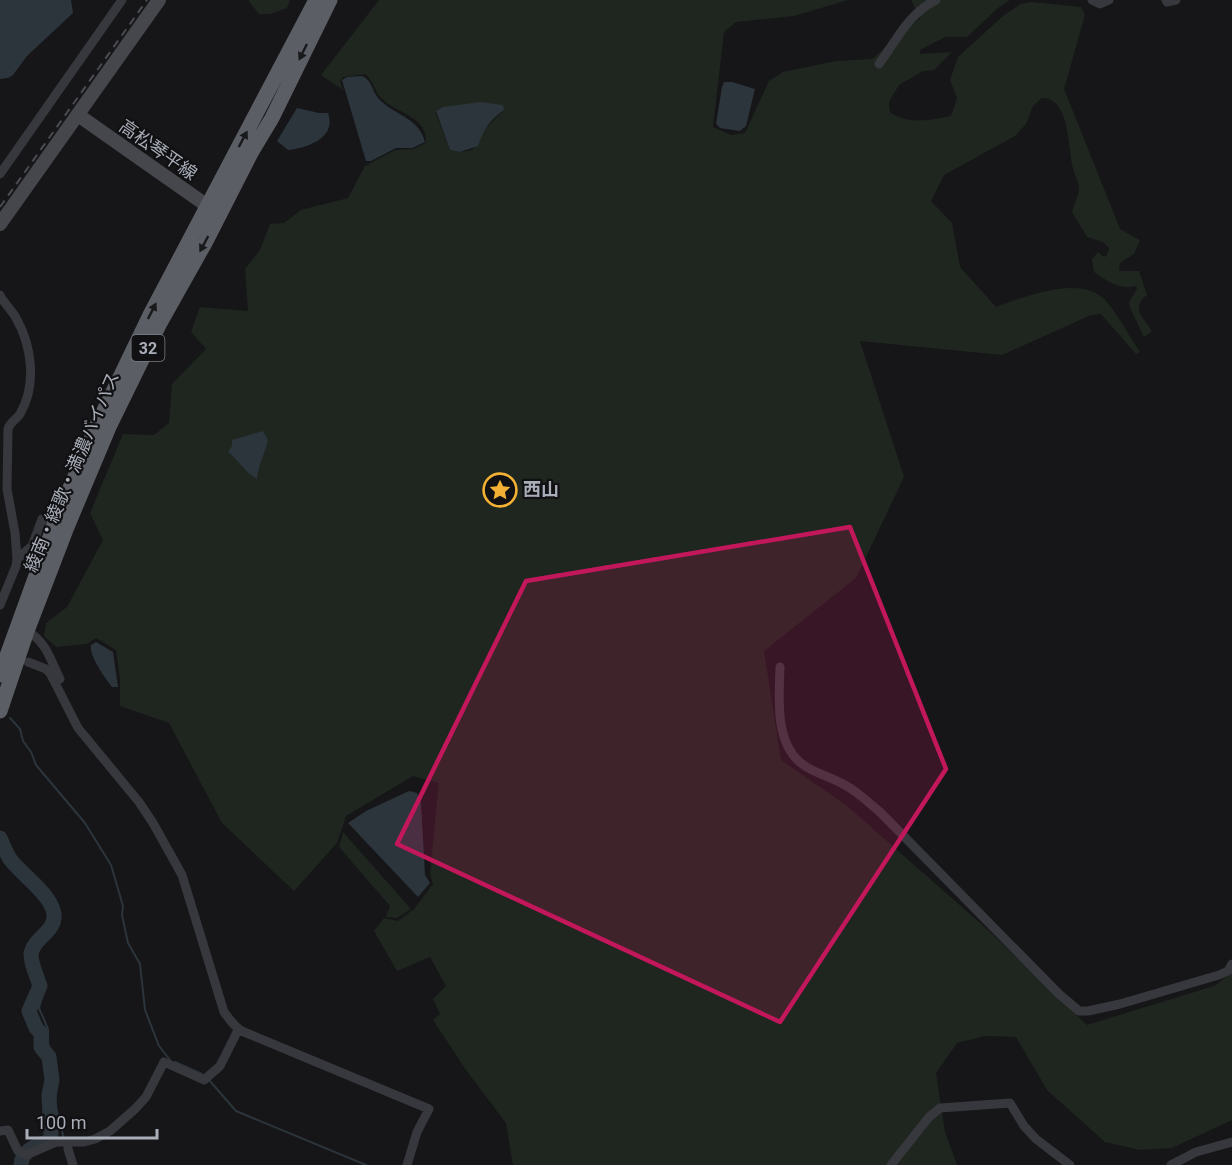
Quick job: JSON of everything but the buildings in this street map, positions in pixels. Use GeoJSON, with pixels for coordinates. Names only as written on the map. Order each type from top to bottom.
{"type":"FeatureCollection","features":[{"type":"Feature","properties":{"kind":"highway","name":"綾南・綾歌・満濃バイパス"},"geometry":{"type":"LineString","coordinates":[[0,711],[27,631],[109,427],[316,0]]}},
{"type":"Feature","properties":{"kind":"highway","name":"綾南・綾歌・満濃バイパス"},"geometry":{"type":"LineString","coordinates":[[0,675],[55,523],[98,423],[150,315],[272,118],[330,0]]}},
{"type":"Feature","properties":{"kind":"main road"},"geometry":{"type":"LineString","coordinates":[[0,224],[159,0]]}},
{"type":"Feature","properties":{"kind":"main road","name":"高松琴平線"},"geometry":{"type":"LineString","coordinates":[[78,115],[213,210]]}},
{"type":"Feature","properties":{"kind":"street"},"geometry":{"type":"LineString","coordinates":[[0,174],[122,0]]}},
{"type":"Feature","properties":{"kind":"street"},"geometry":{"type":"LineString","coordinates":[[879,64],[902,28],[921,10],[936,0]]}},
{"type":"Feature","properties":{"kind":"street"},"geometry":{"type":"LineString","coordinates":[[1092,0],[1100,4],[1109,0]]}},
{"type":"Feature","properties":{"kind":"street"},"geometry":{"type":"LineString","coordinates":[[1166,0],[1167,2],[1176,0]]}},
{"type":"Feature","properties":{"kind":"street"},"geometry":{"type":"LineString","coordinates":[[0,295],[18,321],[27,346],[30,367],[27,392],[20,414],[9,424],[8,429],[7,489],[17,559],[0,605]]}},
{"type":"Feature","properties":{"kind":"street"},"geometry":{"type":"LineString","coordinates":[[17,559],[32,546],[42,519],[55,523]]}},
{"type":"Feature","properties":{"kind":"street"},"geometry":{"type":"LineString","coordinates":[[27,631],[38,636],[43,642],[63,686],[60,691]]}},
{"type":"Feature","properties":{"kind":"street"},"geometry":{"type":"LineString","coordinates":[[28,662],[51,673],[78,728],[153,823],[182,875],[224,1012],[238,1030],[429,1108],[417,1132],[406,1165]]}},
{"type":"Feature","properties":{"kind":"street"},"geometry":{"type":"LineString","coordinates":[[780,667],[779,711],[783,732],[795,758],[806,767],[843,784],[880,812],[1059,994],[1079,1011],[1120,1004],[1219,975],[1228,971],[1232,964]]}},
{"type":"Feature","properties":{"kind":"street"},"geometry":{"type":"LineString","coordinates":[[0,1131],[8,1130],[24,1155],[56,1142],[95,1139],[110,1131],[135,1109],[146,1096],[164,1062],[204,1080],[220,1066],[238,1030]]}},
{"type":"Feature","properties":{"kind":"street"},"geometry":{"type":"LineString","coordinates":[[891,1165],[929,1117],[940,1108],[1011,1103],[1024,1126],[1036,1139],[1070,1165]]}},
{"type":"Feature","properties":{"kind":"street"},"geometry":{"type":"LineString","coordinates":[[65,1142],[73,1165]]}},
{"type":"Feature","properties":{"kind":"street"},"geometry":{"type":"LineString","coordinates":[[1171,1165],[1196,1152],[1232,1142]]}},
{"type":"Feature","properties":{"kind":"highlighted area"},"geometry":{"type":"Polygon","coordinates":[[[850,527],[946,769],[780,1022],[397,844],[526,581],[850,527]]]}},
{"type":"Feature","properties":{"kind":"shaded area"},"geometry":{"type":"Polygon","coordinates":[[[0,0],[71,0],[73,13],[27,56],[13,75],[0,79],[0,0]]]}},
{"type":"Feature","properties":{"kind":"shaded area"},"geometry":{"type":"Polygon","coordinates":[[[248,0],[290,0],[287,8],[270,14],[259,14],[248,0]]]}},
{"type":"Feature","properties":{"kind":"shaded area"},"geometry":{"type":"Polygon","coordinates":[[[379,0],[848,0],[794,16],[736,22],[724,32],[713,127],[731,135],[745,133],[769,81],[783,72],[836,61],[872,59],[920,18],[911,0],[1010,0],[967,37],[945,37],[920,50],[920,54],[952,52],[934,70],[923,71],[899,85],[889,102],[890,112],[904,119],[928,120],[951,116],[957,98],[950,80],[958,57],[1004,15],[1021,4],[1031,2],[1081,7],[1085,15],[1064,89],[1120,229],[1140,240],[1134,254],[1120,263],[1119,271],[1139,271],[1147,295],[1139,305],[1139,309],[1152,332],[1144,337],[1130,308],[1129,302],[1137,289],[1136,286],[1119,286],[1094,272],[1092,259],[1098,252],[1104,257],[1109,248],[1103,242],[1087,237],[1072,212],[1079,187],[1073,168],[1066,126],[1058,106],[1051,100],[1042,98],[1033,106],[1026,124],[1015,136],[944,175],[931,201],[952,223],[960,267],[996,307],[1052,290],[1083,289],[1096,293],[1106,301],[1140,352],[1136,354],[1101,314],[1091,315],[1002,355],[860,341],[904,477],[856,578],[764,651],[781,760],[846,805],[988,930],[1087,1025],[1214,986],[1232,973],[1232,1120],[1172,1148],[1140,1150],[1105,1142],[1047,1090],[1016,1037],[985,1036],[957,1043],[936,1073],[945,1132],[957,1165],[513,1165],[506,1123],[466,1070],[433,1020],[440,1014],[433,999],[446,986],[430,957],[397,971],[374,931],[384,918],[398,921],[414,909],[433,884],[430,873],[439,783],[413,776],[346,816],[337,843],[294,891],[222,823],[169,723],[120,706],[120,679],[116,650],[96,638],[87,644],[56,647],[44,636],[46,623],[67,607],[103,540],[90,513],[123,434],[154,435],[169,423],[172,384],[206,349],[191,332],[200,307],[248,311],[245,269],[260,250],[270,224],[284,223],[301,210],[348,198],[365,166],[395,150],[413,149],[426,143],[422,127],[410,116],[381,98],[365,74],[343,77],[340,81],[343,90],[321,75],[379,0]],[[504,110],[436,111],[450,150],[460,152],[472,150],[482,132],[504,110]]]}},
{"type":"Feature","properties":{"kind":"shaded area"},"geometry":{"type":"Polygon","coordinates":[[[362,76],[368,80],[384,104],[417,127],[425,142],[412,148],[396,148],[371,161],[366,161],[342,80],[347,77],[362,76]]]}},
{"type":"Feature","properties":{"kind":"shaded area"},"geometry":{"type":"Polygon","coordinates":[[[724,82],[755,89],[746,126],[740,131],[720,128],[716,124],[724,82]]]}},
{"type":"Feature","properties":{"kind":"shaded area"},"geometry":{"type":"Polygon","coordinates":[[[481,102],[503,105],[504,110],[488,126],[478,146],[460,152],[450,150],[436,111],[443,107],[481,102]]]}},
{"type":"Feature","properties":{"kind":"shaded area"},"geometry":{"type":"Polygon","coordinates":[[[297,108],[328,113],[330,122],[324,135],[318,140],[304,147],[288,150],[277,141],[297,108]]]}},
{"type":"Feature","properties":{"kind":"shaded area"},"geometry":{"type":"Polygon","coordinates":[[[263,431],[268,440],[257,479],[228,452],[232,446],[232,440],[263,431]]]}},
{"type":"Feature","properties":{"kind":"shaded area"},"geometry":{"type":"Polygon","coordinates":[[[96,642],[113,652],[118,687],[112,687],[95,661],[91,645],[96,642]]]}},
{"type":"Feature","properties":{"kind":"shaded area"},"geometry":{"type":"Polygon","coordinates":[[[409,791],[417,793],[421,803],[425,875],[430,883],[418,897],[348,823],[366,811],[409,791]]]}},
{"type":"Feature","properties":{"kind":"shaded area"},"geometry":{"type":"Polygon","coordinates":[[[343,832],[411,909],[397,918],[386,917],[390,906],[339,847],[343,832]]]}},
{"type":"Feature","properties":{"kind":"waterway"},"geometry":{"type":"LineString","coordinates":[[10,718],[20,729],[23,741],[36,765],[85,823],[111,865],[123,906],[122,915],[128,943],[140,964],[145,1010],[159,1046],[170,1060]]}},
{"type":"Feature","properties":{"kind":"waterway"},"geometry":{"type":"LineString","coordinates":[[0,838],[10,859],[48,899],[54,914],[52,926],[36,944],[31,954],[40,986],[29,1011],[36,1028],[41,1033],[41,1047],[49,1057],[52,1080],[49,1095],[51,1135],[50,1141],[27,1152],[21,1165]]}},
{"type":"Feature","properties":{"kind":"waterway"},"geometry":{"type":"LineString","coordinates":[[38,980],[44,990],[39,1008],[48,1029],[48,1043],[56,1080],[55,1104],[64,1139]]}},
{"type":"Feature","properties":{"kind":"waterway"},"geometry":{"type":"LineString","coordinates":[[175,1062],[202,1074]]}},
{"type":"Feature","properties":{"kind":"waterway"},"geometry":{"type":"LineString","coordinates":[[209,1080],[236,1111],[366,1165]]}},
{"type":"Feature","properties":{"kind":"railway"},"geometry":{"type":"LineString","coordinates":[[0,207],[147,0]]}},
{"type":"Feature","properties":{"kind":"place","name":"西山"},"geometry":{"type":"Point","coordinates":[500,490]}}]}
